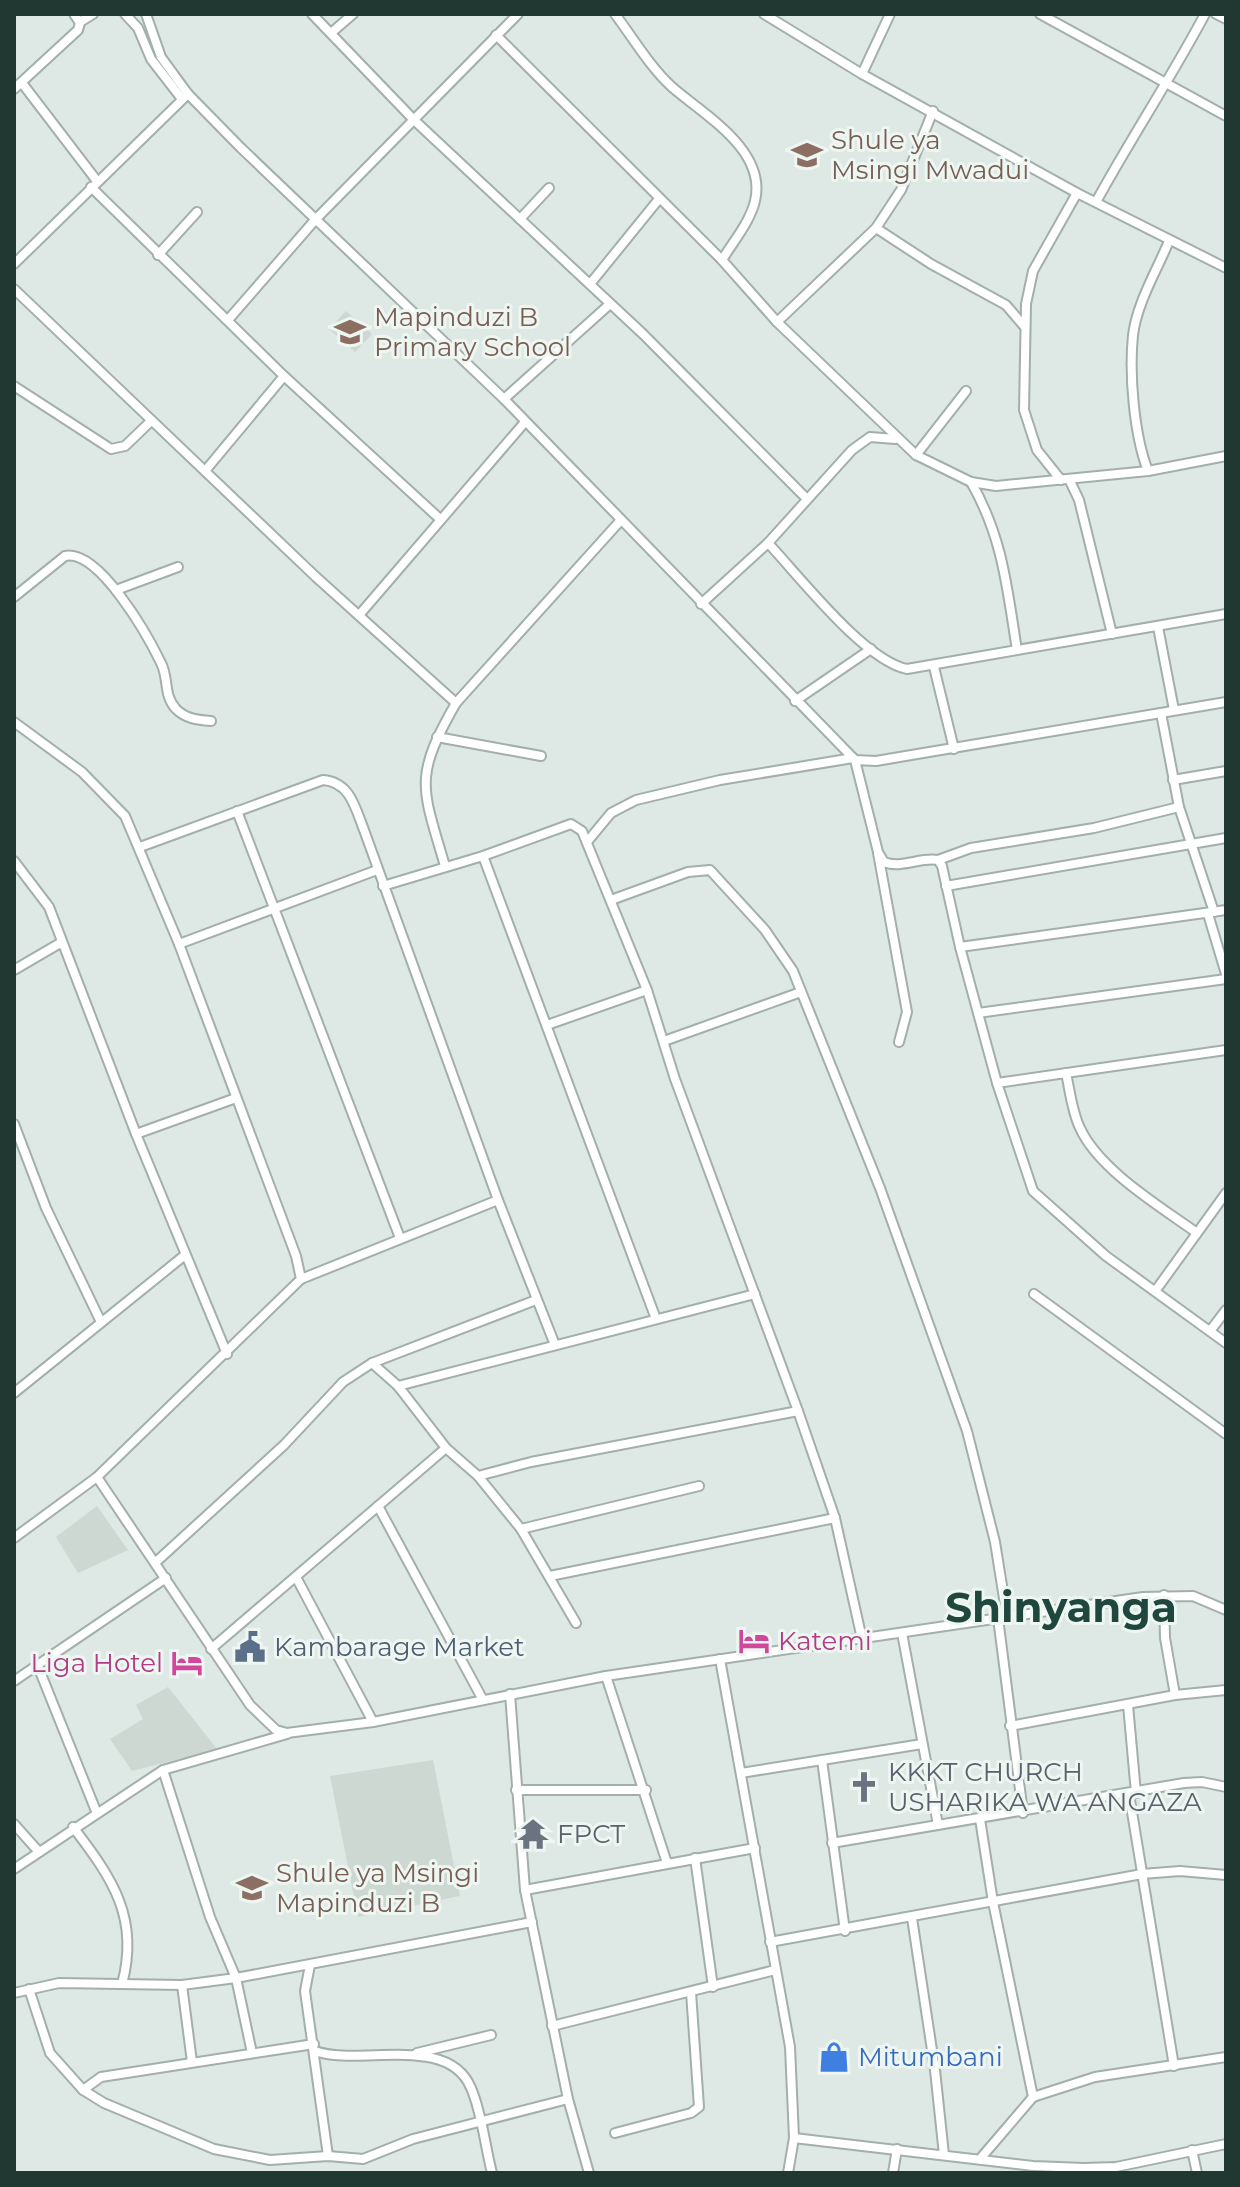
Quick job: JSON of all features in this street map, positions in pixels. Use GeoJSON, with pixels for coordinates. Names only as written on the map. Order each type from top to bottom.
{"type":"FeatureCollection","features":[{"type":"Feature","properties":{"kind":"street"},"geometry":{"type":"LineString","coordinates":[[14,89],[78,30],[77,18],[93,14]]}},
{"type":"Feature","properties":{"kind":"street"},"geometry":{"type":"LineString","coordinates":[[125,14],[138,28],[151,59],[185,96],[504,399],[854,759],[878,852],[907,1012],[899,1042]]}},
{"type":"Feature","properties":{"kind":"street"},"geometry":{"type":"LineString","coordinates":[[146,14],[161,57],[185,96]]}},
{"type":"Feature","properties":{"kind":"street"},"geometry":{"type":"LineString","coordinates":[[312,14],[414,120],[590,284],[807,499]]}},
{"type":"Feature","properties":{"kind":"street"},"geometry":{"type":"LineString","coordinates":[[331,33],[353,14]]}},
{"type":"Feature","properties":{"kind":"street"},"geometry":{"type":"LineString","coordinates":[[228,320],[315,220],[518,14]]}},
{"type":"Feature","properties":{"kind":"street"},"geometry":{"type":"LineString","coordinates":[[615,14],[664,78],[723,129],[752,164],[757,184],[753,207],[722,260]]}},
{"type":"Feature","properties":{"kind":"street"},"geometry":{"type":"LineString","coordinates":[[764,14],[862,74],[1077,193],[1226,268]]}},
{"type":"Feature","properties":{"kind":"street"},"geometry":{"type":"LineString","coordinates":[[862,74],[890,14]]}},
{"type":"Feature","properties":{"kind":"street"},"geometry":{"type":"LineString","coordinates":[[1040,14],[1226,116]]}},
{"type":"Feature","properties":{"kind":"street"},"geometry":{"type":"LineString","coordinates":[[1096,202],[1138,126],[1167,85],[1205,14]]}},
{"type":"Feature","properties":{"kind":"street"},"geometry":{"type":"LineString","coordinates":[[1216,14],[1226,19]]}},
{"type":"Feature","properties":{"kind":"street"},"geometry":{"type":"LineString","coordinates":[[496,35],[722,260],[777,322],[916,455],[971,482],[996,486],[1148,471],[1226,456]]}},
{"type":"Feature","properties":{"kind":"street"},"geometry":{"type":"LineString","coordinates":[[22,83],[94,184],[158,255],[440,519]]}},
{"type":"Feature","properties":{"kind":"street"},"geometry":{"type":"LineString","coordinates":[[14,264],[185,96]]}},
{"type":"Feature","properties":{"kind":"street"},"geometry":{"type":"LineString","coordinates":[[777,322],[876,228],[901,190],[933,111]]}},
{"type":"Feature","properties":{"kind":"street"},"geometry":{"type":"LineString","coordinates":[[520,219],[549,188]]}},
{"type":"Feature","properties":{"kind":"street"},"geometry":{"type":"LineString","coordinates":[[1077,193],[1033,271],[1025,327],[1022,399],[1037,450],[1079,500],[1112,634]]}},
{"type":"Feature","properties":{"kind":"street"},"geometry":{"type":"LineString","coordinates":[[590,284],[659,199]]}},
{"type":"Feature","properties":{"kind":"street"},"geometry":{"type":"LineString","coordinates":[[158,255],[197,212]]}},
{"type":"Feature","properties":{"kind":"street"},"geometry":{"type":"LineString","coordinates":[[876,228],[931,264],[1006,305],[1025,327]]}},
{"type":"Feature","properties":{"kind":"street"},"geometry":{"type":"LineString","coordinates":[[1148,471],[1141,452],[1135,407],[1133,335],[1169,241]]}},
{"type":"Feature","properties":{"kind":"street"},"geometry":{"type":"LineString","coordinates":[[14,289],[316,577],[456,703]]}},
{"type":"Feature","properties":{"kind":"street"},"geometry":{"type":"LineString","coordinates":[[504,399],[610,304]]}},
{"type":"Feature","properties":{"kind":"street"},"geometry":{"type":"LineString","coordinates":[[205,471],[284,376]]}},
{"type":"Feature","properties":{"kind":"street"},"geometry":{"type":"LineString","coordinates":[[14,386],[111,449],[125,446],[151,421]]}},
{"type":"Feature","properties":{"kind":"street"},"geometry":{"type":"LineString","coordinates":[[916,455],[966,391]]}},
{"type":"Feature","properties":{"kind":"street"},"geometry":{"type":"LineString","coordinates":[[360,614],[525,422]]}},
{"type":"Feature","properties":{"kind":"street"},"geometry":{"type":"LineString","coordinates":[[701,604],[768,543],[862,442],[870,437],[897,439]]}},
{"type":"Feature","properties":{"kind":"street"},"geometry":{"type":"LineString","coordinates":[[971,482],[985,507],[1001,551],[1017,650]]}},
{"type":"Feature","properties":{"kind":"street"},"geometry":{"type":"LineString","coordinates":[[445,866],[424,793],[428,760],[437,737],[456,703],[621,520]]}},
{"type":"Feature","properties":{"kind":"street"},"geometry":{"type":"LineString","coordinates":[[768,543],[871,649],[893,667],[934,667],[1226,614]]}},
{"type":"Feature","properties":{"kind":"street"},"geometry":{"type":"LineString","coordinates":[[14,597],[65,556],[73,554],[96,568],[116,590],[162,665],[169,700],[183,715],[211,721]]}},
{"type":"Feature","properties":{"kind":"street"},"geometry":{"type":"LineString","coordinates":[[116,590],[178,567]]}},
{"type":"Feature","properties":{"kind":"street"},"geometry":{"type":"LineString","coordinates":[[1158,627],[1174,710]]}},
{"type":"Feature","properties":{"kind":"street"},"geometry":{"type":"LineString","coordinates":[[795,701],[871,649]]}},
{"type":"Feature","properties":{"kind":"street"},"geometry":{"type":"LineString","coordinates":[[934,667],[954,749]]}},
{"type":"Feature","properties":{"kind":"street"},"geometry":{"type":"LineString","coordinates":[[587,842],[611,813],[636,800],[720,780],[854,759],[876,761],[954,749],[1226,702]]}},
{"type":"Feature","properties":{"kind":"street"},"geometry":{"type":"LineString","coordinates":[[978,1013],[1226,977],[1194,846],[1179,807],[1161,713]]}},
{"type":"Feature","properties":{"kind":"street"},"geometry":{"type":"LineString","coordinates":[[14,722],[106,793],[125,816],[179,944],[296,1256],[301,1279]]}},
{"type":"Feature","properties":{"kind":"street"},"geometry":{"type":"LineString","coordinates":[[437,737],[541,756]]}},
{"type":"Feature","properties":{"kind":"street"},"geometry":{"type":"LineString","coordinates":[[1173,780],[1226,771]]}},
{"type":"Feature","properties":{"kind":"street"},"geometry":{"type":"LineString","coordinates":[[140,847],[323,780],[336,781],[352,799],[498,1200],[555,1345]]}},
{"type":"Feature","properties":{"kind":"street"},"geometry":{"type":"LineString","coordinates":[[878,852],[891,865],[938,860],[971,848],[1094,828],[1179,807]]}},
{"type":"Feature","properties":{"kind":"street"},"geometry":{"type":"LineString","coordinates":[[237,811],[400,1238]]}},
{"type":"Feature","properties":{"kind":"street"},"geometry":{"type":"LineString","coordinates":[[383,886],[483,856],[571,824],[582,831],[647,990],[798,1411],[835,1518],[862,1639]]}},
{"type":"Feature","properties":{"kind":"street"},"geometry":{"type":"LineString","coordinates":[[946,886],[1194,846],[1226,838]]}},
{"type":"Feature","properties":{"kind":"street"},"geometry":{"type":"LineString","coordinates":[[483,856],[656,1319]]}},
{"type":"Feature","properties":{"kind":"street"},"geometry":{"type":"LineString","coordinates":[[938,860],[997,1083],[1033,1191],[1106,1256],[1226,1343]]}},
{"type":"Feature","properties":{"kind":"street"},"geometry":{"type":"LineString","coordinates":[[14,861],[49,907],[136,1134],[227,1354]]}},
{"type":"Feature","properties":{"kind":"street"},"geometry":{"type":"LineString","coordinates":[[179,944],[377,870]]}},
{"type":"Feature","properties":{"kind":"street"},"geometry":{"type":"LineString","coordinates":[[611,900],[688,872],[710,870],[765,930],[793,971],[880,1188],[967,1431],[995,1542],[1010,1726],[1023,1813]]}},
{"type":"Feature","properties":{"kind":"street"},"geometry":{"type":"LineString","coordinates":[[960,947],[1226,910]]}},
{"type":"Feature","properties":{"kind":"street"},"geometry":{"type":"LineString","coordinates":[[14,970],[62,942]]}},
{"type":"Feature","properties":{"kind":"street"},"geometry":{"type":"LineString","coordinates":[[547,1025],[647,990]]}},
{"type":"Feature","properties":{"kind":"street"},"geometry":{"type":"LineString","coordinates":[[664,1041],[801,992]]}},
{"type":"Feature","properties":{"kind":"street"},"geometry":{"type":"LineString","coordinates":[[997,1083],[1226,1050]]}},
{"type":"Feature","properties":{"kind":"street"},"geometry":{"type":"LineString","coordinates":[[1066,1073],[1078,1124],[1087,1141],[1145,1196],[1197,1233]]}},
{"type":"Feature","properties":{"kind":"street"},"geometry":{"type":"LineString","coordinates":[[136,1134],[236,1098]]}},
{"type":"Feature","properties":{"kind":"street"},"geometry":{"type":"LineString","coordinates":[[14,1124],[46,1208],[100,1320]]}},
{"type":"Feature","properties":{"kind":"street"},"geometry":{"type":"LineString","coordinates":[[1156,1290],[1226,1193]]}},
{"type":"Feature","properties":{"kind":"street"},"geometry":{"type":"LineString","coordinates":[[14,1538],[97,1477],[301,1279],[498,1200]]}},
{"type":"Feature","properties":{"kind":"street"},"geometry":{"type":"LineString","coordinates":[[14,1393],[100,1320],[185,1255]]}},
{"type":"Feature","properties":{"kind":"street"},"geometry":{"type":"LineString","coordinates":[[398,1386],[755,1294]]}},
{"type":"Feature","properties":{"kind":"street"},"geometry":{"type":"LineString","coordinates":[[1034,1294],[1226,1434]]}},
{"type":"Feature","properties":{"kind":"street"},"geometry":{"type":"LineString","coordinates":[[156,1562],[284,1445],[343,1382],[372,1363],[536,1300]]}},
{"type":"Feature","properties":{"kind":"street"},"geometry":{"type":"LineString","coordinates":[[1210,1331],[1226,1310]]}},
{"type":"Feature","properties":{"kind":"street"},"geometry":{"type":"LineString","coordinates":[[372,1363],[398,1386],[446,1448],[478,1476],[521,1529],[576,1623]]}},
{"type":"Feature","properties":{"kind":"street"},"geometry":{"type":"LineString","coordinates":[[478,1476],[531,1462],[798,1411]]}},
{"type":"Feature","properties":{"kind":"street"},"geometry":{"type":"LineString","coordinates":[[211,1649],[446,1448]]}},
{"type":"Feature","properties":{"kind":"street"},"geometry":{"type":"LineString","coordinates":[[97,1477],[211,1649],[264,1721],[276,1730],[287,1733]]}},
{"type":"Feature","properties":{"kind":"street"},"geometry":{"type":"LineString","coordinates":[[521,1529],[699,1486]]}},
{"type":"Feature","properties":{"kind":"street"},"geometry":{"type":"LineString","coordinates":[[378,1506],[483,1700]]}},
{"type":"Feature","properties":{"kind":"street"},"geometry":{"type":"LineString","coordinates":[[550,1576],[835,1518]]}},
{"type":"Feature","properties":{"kind":"street"},"geometry":{"type":"LineString","coordinates":[[296,1577],[373,1722]]}},
{"type":"Feature","properties":{"kind":"street"},"geometry":{"type":"LineString","coordinates":[[14,1681],[166,1578]]}},
{"type":"Feature","properties":{"kind":"street"},"geometry":{"type":"LineString","coordinates":[[1164,1595],[1165,1638],[1175,1695]]}},
{"type":"Feature","properties":{"kind":"street"},"geometry":{"type":"LineString","coordinates":[[14,1869],[96,1811],[163,1770],[287,1733],[373,1722],[606,1676],[1164,1595],[1193,1596],[1226,1610]]}},
{"type":"Feature","properties":{"kind":"street"},"geometry":{"type":"LineString","coordinates":[[902,1633],[938,1825]]}},
{"type":"Feature","properties":{"kind":"street"},"geometry":{"type":"LineString","coordinates":[[720,1659],[790,2047],[794,2138],[788,2173]]}},
{"type":"Feature","properties":{"kind":"street"},"geometry":{"type":"LineString","coordinates":[[37,1664],[96,1811]]}},
{"type":"Feature","properties":{"kind":"street"},"geometry":{"type":"LineString","coordinates":[[606,1676],[646,1790],[667,1863]]}},
{"type":"Feature","properties":{"kind":"street"},"geometry":{"type":"LineString","coordinates":[[1010,1726],[1175,1695],[1226,1690]]}},
{"type":"Feature","properties":{"kind":"street"},"geometry":{"type":"LineString","coordinates":[[510,1694],[525,1890],[568,2099],[589,2173]]}},
{"type":"Feature","properties":{"kind":"street"},"geometry":{"type":"LineString","coordinates":[[1128,1705],[1132,1794],[1142,1874],[1174,2066]]}},
{"type":"Feature","properties":{"kind":"street"},"geometry":{"type":"LineString","coordinates":[[741,1773],[922,1744]]}},
{"type":"Feature","properties":{"kind":"street"},"geometry":{"type":"LineString","coordinates":[[822,1760],[845,1931]]}},
{"type":"Feature","properties":{"kind":"street"},"geometry":{"type":"LineString","coordinates":[[163,1770],[210,1917],[236,1978],[252,2053]]}},
{"type":"Feature","properties":{"kind":"street"},"geometry":{"type":"LineString","coordinates":[[832,1843],[1202,1782],[1226,1787]]}},
{"type":"Feature","properties":{"kind":"street"},"geometry":{"type":"LineString","coordinates":[[516,1790],[646,1790]]}},
{"type":"Feature","properties":{"kind":"street"},"geometry":{"type":"LineString","coordinates":[[980,1819],[993,1902],[1033,2097]]}},
{"type":"Feature","properties":{"kind":"street"},"geometry":{"type":"LineString","coordinates":[[14,1824],[39,1852]]}},
{"type":"Feature","properties":{"kind":"street"},"geometry":{"type":"LineString","coordinates":[[73,1827],[97,1859],[124,1908],[129,1944],[122,1984]]}},
{"type":"Feature","properties":{"kind":"street"},"geometry":{"type":"LineString","coordinates":[[525,1890],[755,1848]]}},
{"type":"Feature","properties":{"kind":"street"},"geometry":{"type":"LineString","coordinates":[[695,1858],[713,1987]]}},
{"type":"Feature","properties":{"kind":"street"},"geometry":{"type":"LineString","coordinates":[[770,1942],[845,1931],[1142,1874],[1180,1871],[1226,1875]]}},
{"type":"Feature","properties":{"kind":"street"},"geometry":{"type":"LineString","coordinates":[[912,1918],[935,2070],[944,2155]]}},
{"type":"Feature","properties":{"kind":"street"},"geometry":{"type":"LineString","coordinates":[[14,1993],[59,1983],[182,1985],[236,1978],[532,1922]]}},
{"type":"Feature","properties":{"kind":"street"},"geometry":{"type":"LineString","coordinates":[[310,1965],[305,1991],[328,2156]]}},
{"type":"Feature","properties":{"kind":"street"},"geometry":{"type":"LineString","coordinates":[[552,2026],[775,1970]]}},
{"type":"Feature","properties":{"kind":"street"},"geometry":{"type":"LineString","coordinates":[[182,1985],[192,2062]]}},
{"type":"Feature","properties":{"kind":"street"},"geometry":{"type":"LineString","coordinates":[[29,1989],[50,2053],[83,2090],[104,2103],[214,2149],[270,2160],[309,2160],[328,2156],[363,2159],[413,2139],[568,2099]]}},
{"type":"Feature","properties":{"kind":"street"},"geometry":{"type":"LineString","coordinates":[[615,2133],[691,2113],[699,2107],[691,1992]]}},
{"type":"Feature","properties":{"kind":"street"},"geometry":{"type":"LineString","coordinates":[[83,2090],[101,2077],[252,2053],[315,2047],[340,2058],[416,2053],[491,2035]]}},
{"type":"Feature","properties":{"kind":"street"},"geometry":{"type":"LineString","coordinates":[[416,2053],[442,2062],[471,2086],[492,2173]]}},
{"type":"Feature","properties":{"kind":"street"},"geometry":{"type":"LineString","coordinates":[[980,2159],[1033,2097],[1095,2077],[1226,2057]]}},
{"type":"Feature","properties":{"kind":"street"},"geometry":{"type":"LineString","coordinates":[[794,2138],[1033,2166],[1116,2170],[1226,2144]]}},
{"type":"Feature","properties":{"kind":"street"},"geometry":{"type":"LineString","coordinates":[[893,2173],[897,2149]]}},
{"type":"Feature","properties":{"kind":"street"},"geometry":{"type":"LineString","coordinates":[[1192,2150],[1197,2173]]}},
{"type":"Feature","properties":{"kind":"street"},"geometry":{"type":"LineString","coordinates":[[306,2173],[309,2160]]}},
{"type":"Feature","properties":{"kind":"shaded area","name":"Mapinduzi B Primary School"},"geometry":{"type":"Polygon","coordinates":[[[346,311],[372,334],[355,352],[329,329],[346,311]]]}},
{"type":"Feature","properties":{"kind":"shaded area"},"geometry":{"type":"Polygon","coordinates":[[[97,1506],[128,1550],[78,1573],[56,1537],[97,1506]]]}},
{"type":"Feature","properties":{"kind":"shaded area"},"geometry":{"type":"Polygon","coordinates":[[[168,1687],[217,1749],[132,1771],[110,1739],[143,1719],[136,1705],[168,1687]]]}},
{"type":"Feature","properties":{"kind":"shaded area"},"geometry":{"type":"Polygon","coordinates":[[[433,1760],[460,1896],[358,1917],[330,1776],[433,1760]]]}},
{"type":"Feature","properties":{"kind":"place","name":"Shule ya Msingi Mwadui"},"geometry":{"type":"Point","coordinates":[807,155]}},
{"type":"Feature","properties":{"kind":"place","name":"Mapinduzi B Primary School"},"geometry":{"type":"Point","coordinates":[350,332]}},
{"type":"Feature","properties":{"kind":"place","name":"Katemi"},"geometry":{"type":"Point","coordinates":[754,1641]}},
{"type":"Feature","properties":{"kind":"place","name":"Kambarage Market"},"geometry":{"type":"Point","coordinates":[250,1647]}},
{"type":"Feature","properties":{"kind":"place","name":"Liga Hotel"},"geometry":{"type":"Point","coordinates":[187,1663]}},
{"type":"Feature","properties":{"kind":"place","name":"KKKT CHURCH USHARIKA WA ANGAZA"},"geometry":{"type":"Point","coordinates":[864,1787]}},
{"type":"Feature","properties":{"kind":"place","name":"FPCT"},"geometry":{"type":"Point","coordinates":[533,1834]}},
{"type":"Feature","properties":{"kind":"place","name":"Shule ya Msingi Mapinduzi B"},"geometry":{"type":"Point","coordinates":[252,1888]}},
{"type":"Feature","properties":{"kind":"place","name":"Mitumbani"},"geometry":{"type":"Point","coordinates":[834,2057]}},
{"type":"Feature","properties":{"kind":"district","name":"Shinyanga"},"geometry":{"type":"Point","coordinates":[1061,1607]}}]}
